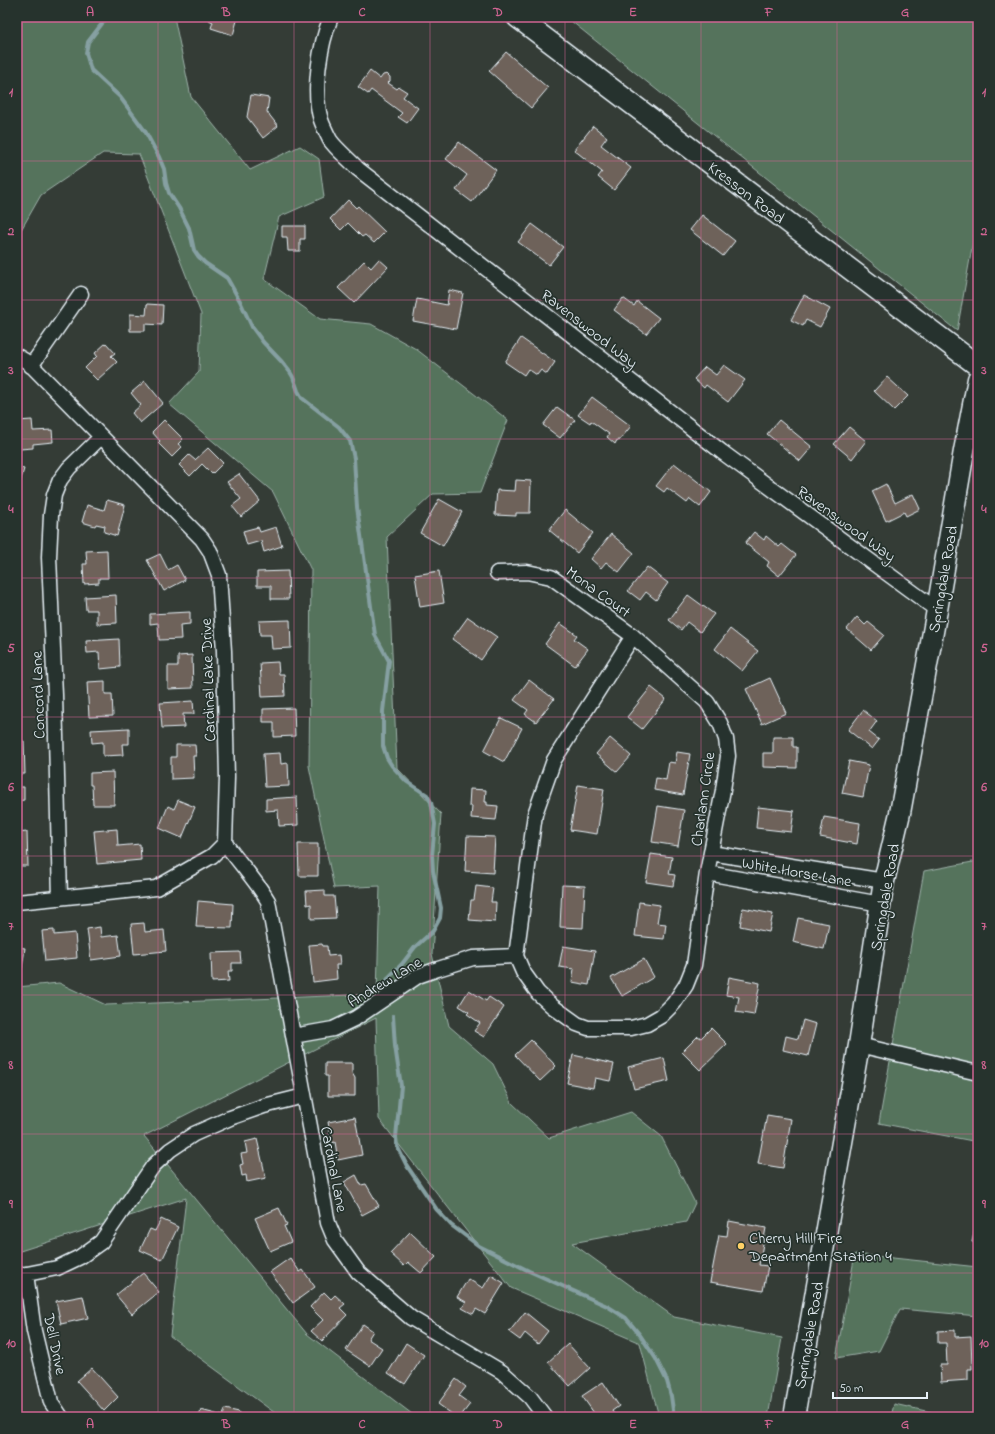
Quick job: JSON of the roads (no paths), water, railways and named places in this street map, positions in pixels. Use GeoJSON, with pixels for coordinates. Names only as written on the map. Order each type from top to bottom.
{"type":"FeatureCollection","features":[{"type":"Feature","properties":{"kind":"main road","name":"Kresson Road"},"geometry":{"type":"LineString","coordinates":[[517,17],[978,366]]}},
{"type":"Feature","properties":{"kind":"main road","name":"Springdale Road"},"geometry":{"type":"LineString","coordinates":[[794,1417],[859,1045],[884,881],[900,813],[937,610],[971,447],[978,378]]}},
{"type":"Feature","properties":{"kind":"street","name":"Ravenswood Way"},"geometry":{"type":"LineString","coordinates":[[332,17],[322,44],[318,68],[318,99],[321,120],[331,141],[358,169],[722,452],[937,610]]}},
{"type":"Feature","properties":{"kind":"street"},"geometry":{"type":"LineString","coordinates":[[31,366],[82,294]]}},
{"type":"Feature","properties":{"kind":"street","name":"Cardinal Lake Drive"},"geometry":{"type":"LineString","coordinates":[[17,356],[31,366],[202,538],[210,551],[219,575],[224,651],[227,777],[225,843]]}},
{"type":"Feature","properties":{"kind":"street","name":"Concord Lane"},"geometry":{"type":"LineString","coordinates":[[60,898],[55,695],[49,557],[51,515],[54,495],[60,480],[69,468],[101,437]]}},
{"type":"Feature","properties":{"kind":"street","name":"Mona Court"},"geometry":{"type":"LineString","coordinates":[[497,573],[527,572],[551,577],[633,636]]}},
{"type":"Feature","properties":{"kind":"street"},"geometry":{"type":"LineString","coordinates":[[516,956],[535,814],[554,760],[633,636]]}},
{"type":"Feature","properties":{"kind":"street","name":"Charlann Circle"},"geometry":{"type":"LineString","coordinates":[[516,956],[523,972],[538,993],[552,1006],[577,1024],[588,1028],[631,1028],[647,1024],[660,1016],[674,1003],[686,985],[694,965],[707,873],[728,756],[726,739],[720,723],[707,702],[633,636]]}},
{"type":"Feature","properties":{"kind":"street"},"geometry":{"type":"LineString","coordinates":[[17,902],[156,888],[212,856],[225,843]]}},
{"type":"Feature","properties":{"kind":"street","name":"Cardinal Lane"},"geometry":{"type":"LineString","coordinates":[[225,843],[242,866],[260,886],[268,901],[328,1223],[335,1240],[358,1272],[411,1318],[502,1372],[530,1397],[545,1417]]}},
{"type":"Feature","properties":{"kind":"street","name":"White Horse Lane"},"geometry":{"type":"LineString","coordinates":[[711,853],[884,881]]}},
{"type":"Feature","properties":{"kind":"street","name":"White Horse Lane"},"geometry":{"type":"LineString","coordinates":[[707,873],[881,904]]}},
{"type":"Feature","properties":{"kind":"street","name":"Andrew Lane"},"geometry":{"type":"LineString","coordinates":[[293,1036],[333,1029],[350,1021],[418,976],[473,958],[516,956]]}},
{"type":"Feature","properties":{"kind":"street"},"geometry":{"type":"LineString","coordinates":[[859,1045],[978,1073]]}},
{"type":"Feature","properties":{"kind":"street"},"geometry":{"type":"LineString","coordinates":[[22,1275],[57,1268],[80,1257],[102,1242],[153,1166],[170,1150],[194,1134],[230,1118],[264,1106],[304,1096]]}},
{"type":"Feature","properties":{"kind":"street","name":"Dell Drive"},"geometry":{"type":"LineString","coordinates":[[22,1275],[51,1402],[61,1417]]}},
{"type":"Feature","properties":{"kind":"waterway"},"geometry":{"type":"LineString","coordinates":[[107,17],[88,42],[86,53],[91,70],[120,97],[145,131],[164,169],[169,193],[179,208],[189,228],[194,250],[205,263],[227,278],[252,327],[263,342],[290,372],[302,398],[339,427],[350,441],[354,458],[357,507],[375,635],[389,661],[383,711],[383,746],[387,758],[392,766],[406,781],[427,795],[431,802],[435,824],[432,855],[433,871],[441,908],[440,918],[433,931],[415,947],[402,964],[389,977],[384,985],[383,991]]}},
{"type":"Feature","properties":{"kind":"waterway"},"geometry":{"type":"LineString","coordinates":[[393,1016],[395,1046],[401,1086],[396,1137],[397,1146],[407,1166],[437,1210],[451,1225],[479,1246],[529,1271],[607,1306],[626,1318],[640,1335],[656,1359],[667,1381],[674,1417]]}},
{"type":"Feature","properties":{"kind":"place","name":"Cherry Hill Fire Department Station 4"},"geometry":{"type":"Point","coordinates":[741,1246]}}]}
